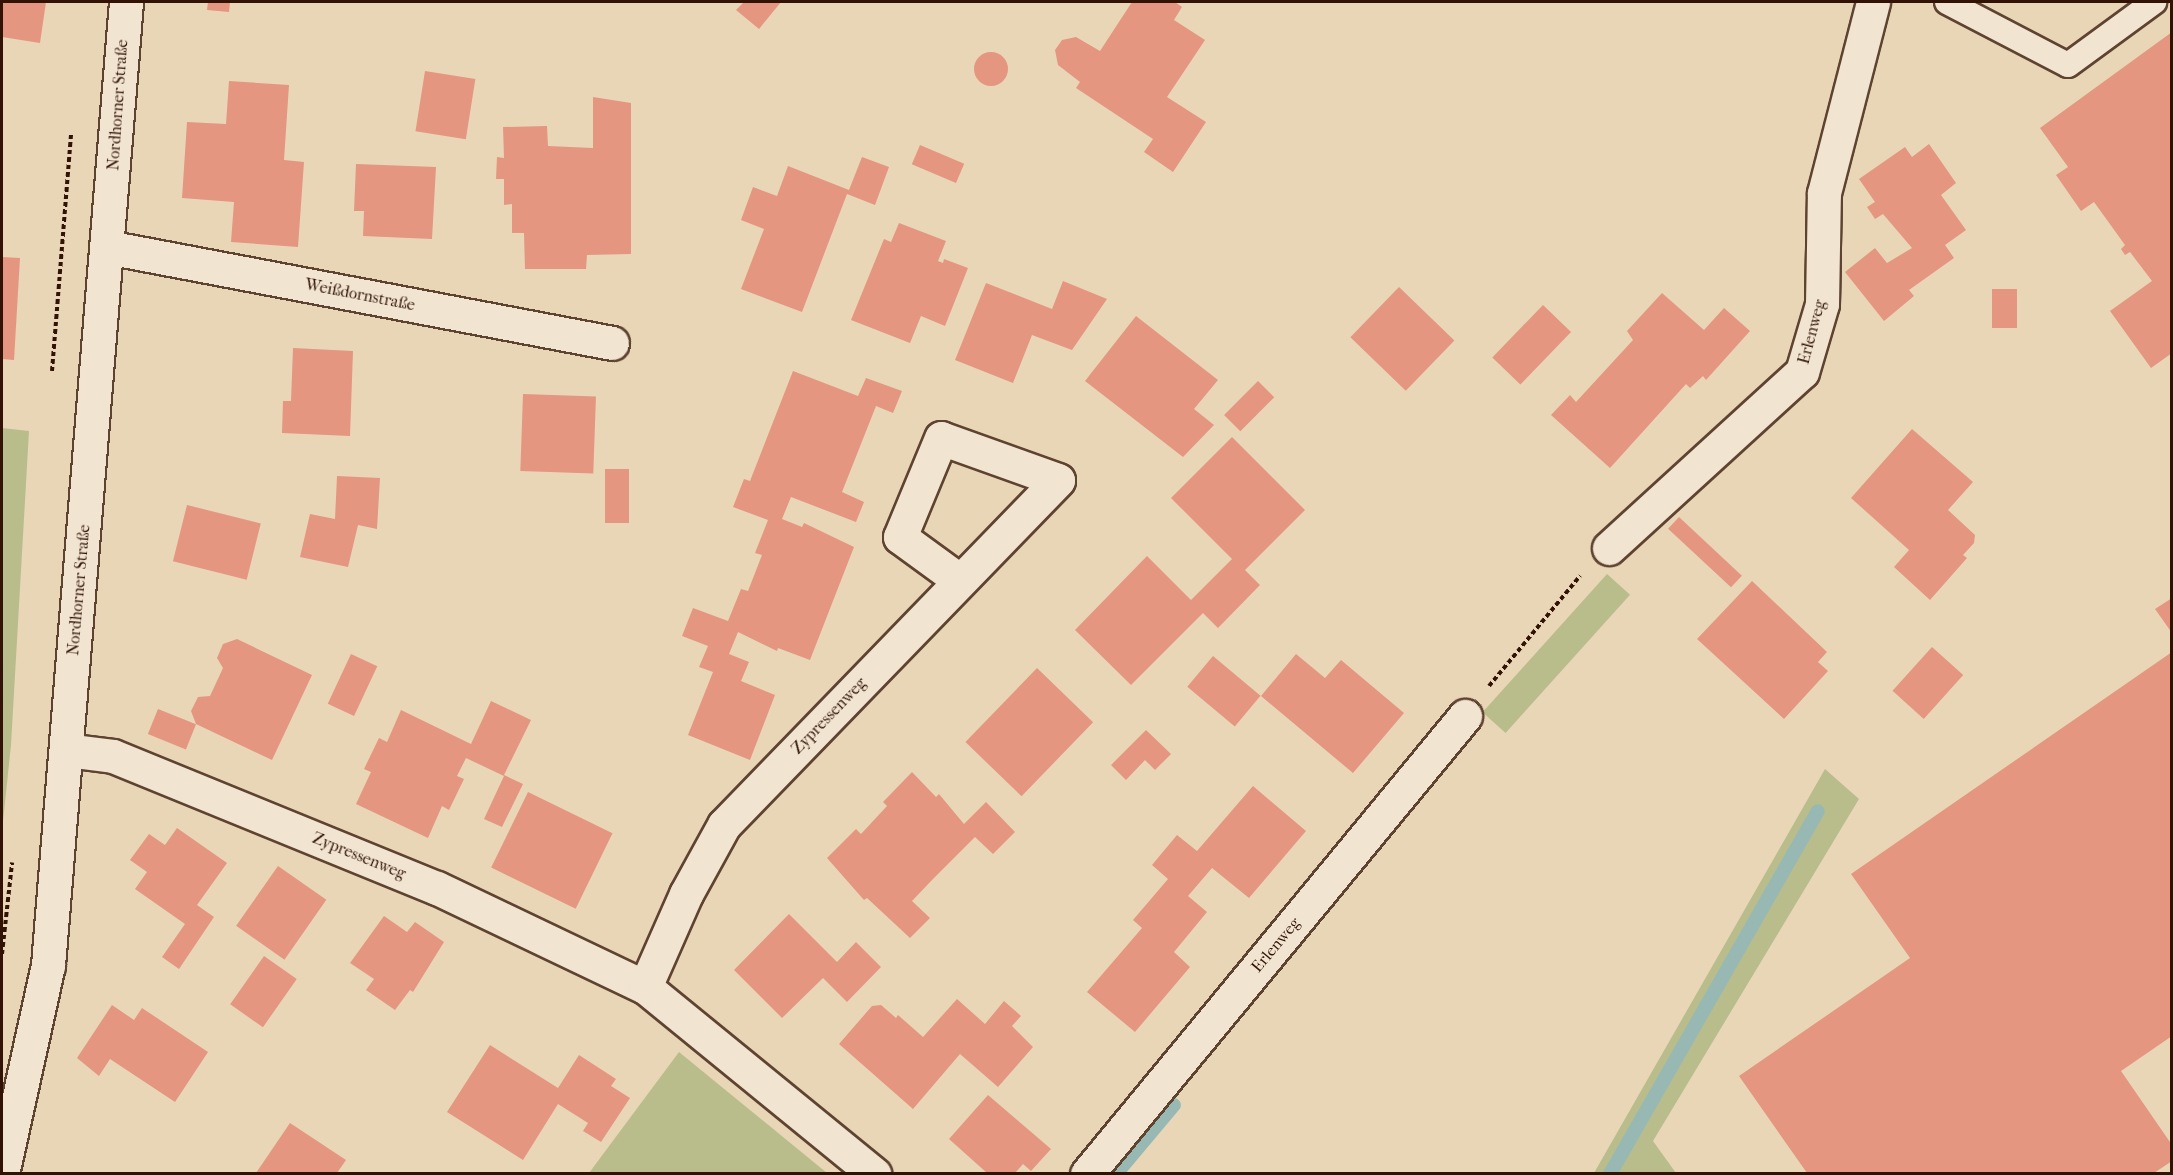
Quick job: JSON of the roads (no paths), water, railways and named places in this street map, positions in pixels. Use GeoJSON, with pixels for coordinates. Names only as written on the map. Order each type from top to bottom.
{"type":"FeatureCollection","features":[{"type":"Feature","properties":{"kind":"street","name":"Nordhorner Straße"},"geometry":{"type":"LineString","coordinates":[[2,1173],[7,1130],[48,964],[126,2]]}},
{"type":"Feature","properties":{"kind":"street","name":"Erlenweg"},"geometry":{"type":"LineString","coordinates":[[1609,548],[1802,372],[1822,304],[1824,193],[1873,2]]}},
{"type":"Feature","properties":{"kind":"street","name":"Weißdornstraße"},"geometry":{"type":"LineString","coordinates":[[107,247],[612,343]]}},
{"type":"Feature","properties":{"kind":"street","name":"Zypressenweg"},"geometry":{"type":"LineString","coordinates":[[645,987],[686,894],[724,825],[1058,480],[941,438],[900,537],[959,580]]}},
{"type":"Feature","properties":{"kind":"street","name":"Erlenweg"},"geometry":{"type":"LineString","coordinates":[[1087,1173],[1465,716]]}},
{"type":"Feature","properties":{"kind":"street","name":"Zypressenweg"},"geometry":{"type":"LineString","coordinates":[[66,750],[113,756],[416,879],[645,987],[874,1173]]}},
{"type":"Feature","properties":{"kind":"lane"},"geometry":{"type":"LineString","coordinates":[[1947,2],[2068,65],[2154,2]]}},
{"type":"Feature","properties":{"kind":"waterway"},"geometry":{"type":"LineString","coordinates":[[1610,1174],[1818,811]]}},
{"type":"Feature","properties":{"kind":"waterway"},"geometry":{"type":"LineString","coordinates":[[1116,1174],[1174,1105]]}}]}
